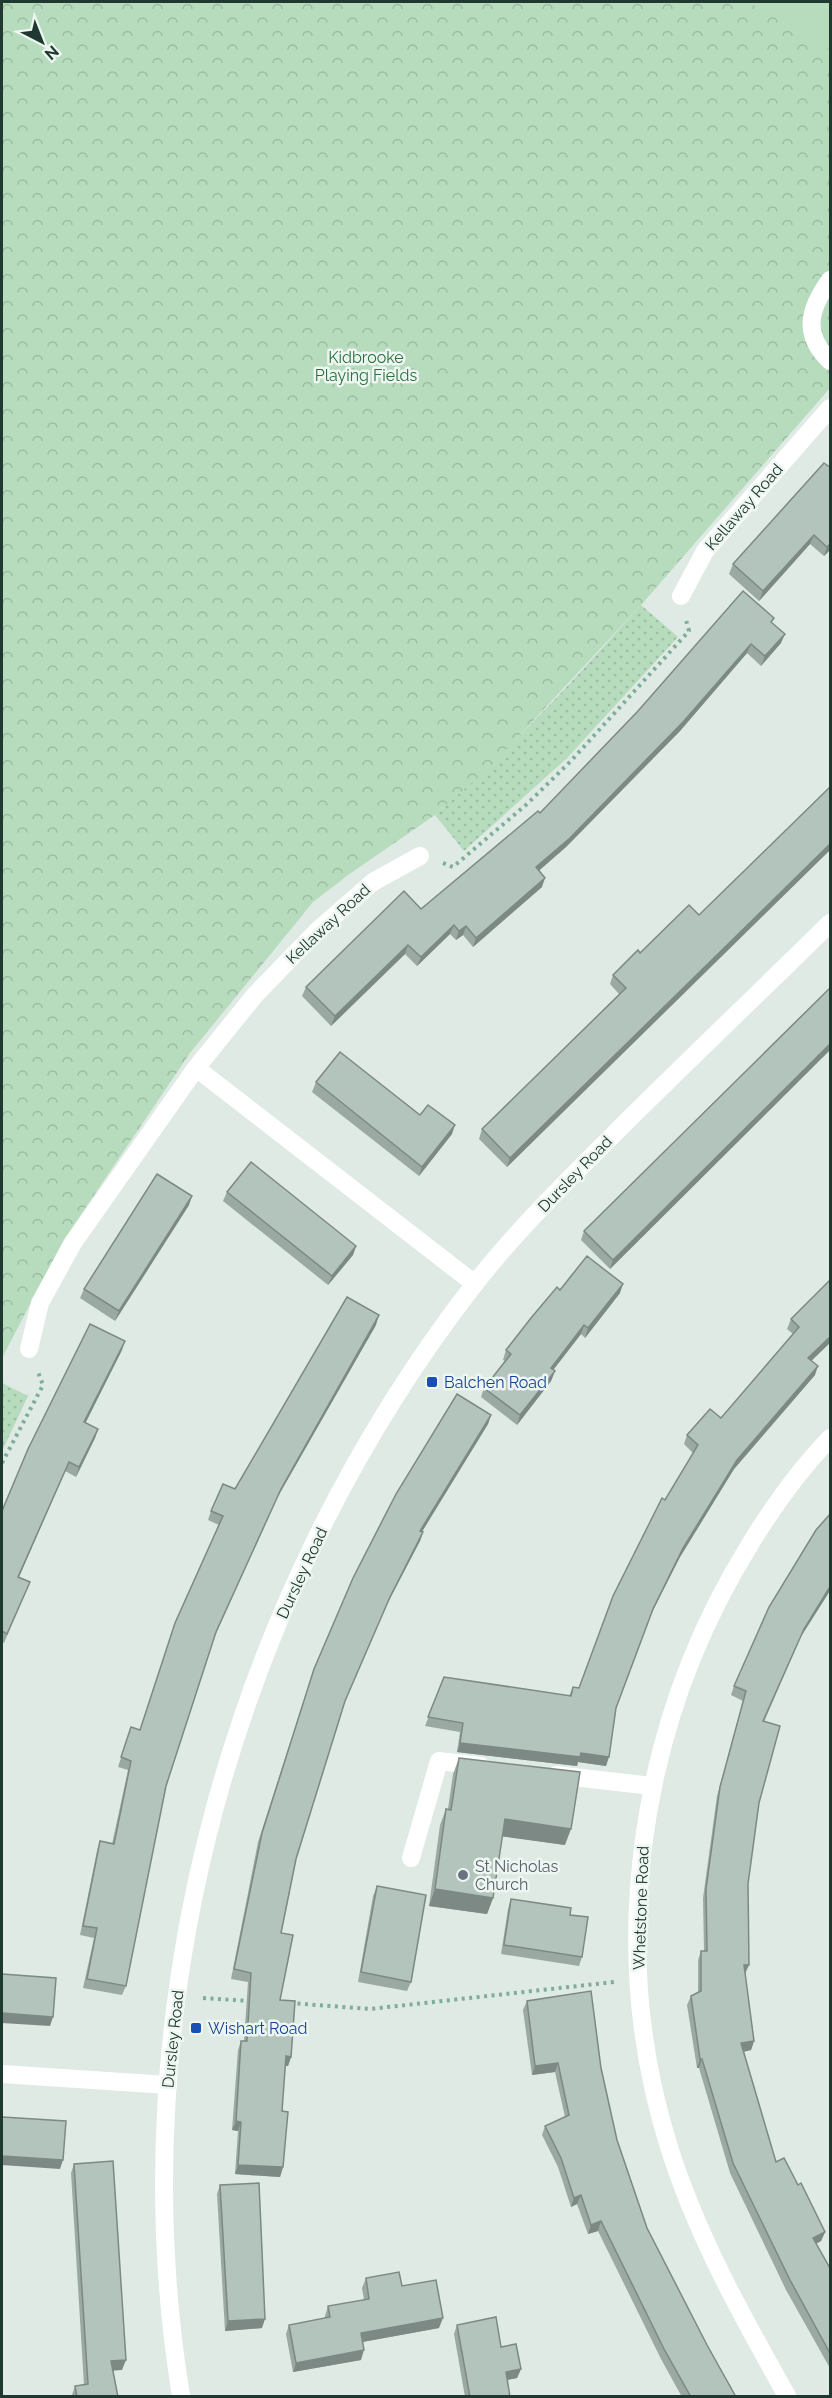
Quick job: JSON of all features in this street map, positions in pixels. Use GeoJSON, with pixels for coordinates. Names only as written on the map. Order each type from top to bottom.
{"type":"FeatureCollection","features":[{"type":"Feature","properties":{"kind":"street"},"geometry":{"type":"LineString","coordinates":[[831,280],[819,296],[811,314],[816,345],[831,361]]}},
{"type":"Feature","properties":{"kind":"street","name":"Kellaway Road"},"geometry":{"type":"LineString","coordinates":[[681,596],[705,551],[831,408]]}},
{"type":"Feature","properties":{"kind":"street","name":"Kellaway Road"},"geometry":{"type":"LineString","coordinates":[[29,1349],[40,1303],[73,1243],[196,1068],[255,994],[317,932],[373,882],[420,856]]}},
{"type":"Feature","properties":{"kind":"street","name":"Dursley Road"},"geometry":{"type":"LineString","coordinates":[[181,2397],[174,2354],[168,2273],[165,2174],[168,2085],[176,1996],[187,1934],[221,1791],[271,1640],[312,1546],[361,1454],[415,1367],[475,1284],[546,1202],[831,923]]}},
{"type":"Feature","properties":{"kind":"street"},"geometry":{"type":"LineString","coordinates":[[196,1068],[475,1284]]}},
{"type":"Feature","properties":{"kind":"street","name":"Whetstone Road"},"geometry":{"type":"LineString","coordinates":[[787,2397],[728,2290],[694,2218],[669,2146],[651,2073],[639,1979],[637,1917],[641,1860],[652,1786],[674,1703],[704,1626],[728,1579],[770,1511],[831,1438]]}},
{"type":"Feature","properties":{"kind":"street"},"geometry":{"type":"LineString","coordinates":[[411,1858],[439,1761],[496,1768]]}},
{"type":"Feature","properties":{"kind":"street"},"geometry":{"type":"LineString","coordinates":[[542,1773],[652,1786]]}},
{"type":"Feature","properties":{"kind":"street"},"geometry":{"type":"LineString","coordinates":[[2,2074],[168,2085]]}},
{"type":"Feature","properties":{"kind":"path"},"geometry":{"type":"LineString","coordinates":[[420,856],[453,867],[527,804],[570,762],[689,631],[681,596]]}},
{"type":"Feature","properties":{"kind":"path"},"geometry":{"type":"LineString","coordinates":[[2,1463],[42,1385],[29,1349]]}},
{"type":"Feature","properties":{"kind":"path"},"geometry":{"type":"LineString","coordinates":[[287,2003],[370,2009],[639,1979]]}},
{"type":"Feature","properties":{"kind":"path"},"geometry":{"type":"LineString","coordinates":[[176,1996],[252,2001]]}},
{"type":"Feature","properties":{"kind":"green space","name":"Kidbrooke Playing Fields"},"geometry":{"type":"Polygon","coordinates":[[[2,2],[830,2],[830,388],[641,605],[491,766],[435,815],[313,902],[190,1053],[63,1241],[2,1358],[2,2]]]}},
{"type":"Feature","properties":{"kind":"green space"},"geometry":{"type":"Polygon","coordinates":[[[748,2],[830,2],[830,50],[748,2]]]}},
{"type":"Feature","properties":{"kind":"green space"},"geometry":{"type":"Polygon","coordinates":[[[641,605],[678,637],[567,758],[464,851],[435,815],[490,765],[592,660],[641,605]]]}},
{"type":"Feature","properties":{"kind":"green space"},"geometry":{"type":"Polygon","coordinates":[[[2,1383],[28,1396],[2,1451],[2,1383]]]}},
{"type":"Feature","properties":{"kind":"building"},"geometry":{"type":"Polygon","coordinates":[[[824,463],[831,468],[831,543],[827,547],[814,535],[763,591],[733,564],[824,463]]]}},
{"type":"Feature","properties":{"kind":"building"},"geometry":{"type":"Polygon","coordinates":[[[743,591],[774,618],[771,622],[785,634],[765,656],[751,644],[683,722],[570,838],[536,867],[545,878],[476,938],[466,926],[459,931],[454,925],[421,957],[408,945],[335,1016],[306,987],[404,891],[421,909],[538,811],[540,813],[638,711],[743,591]]]}},
{"type":"Feature","properties":{"kind":"building"},"geometry":{"type":"Polygon","coordinates":[[[831,786],[831,843],[510,1158],[482,1129],[626,988],[613,975],[638,950],[640,953],[689,905],[699,915],[831,786]]]}},
{"type":"Feature","properties":{"kind":"building"},"geometry":{"type":"Polygon","coordinates":[[[831,987],[831,1043],[613,1260],[584,1231],[831,987]]]}},
{"type":"Feature","properties":{"kind":"building"},"geometry":{"type":"Polygon","coordinates":[[[340,1052],[420,1115],[428,1105],[455,1125],[422,1167],[316,1082],[340,1052]]]}},
{"type":"Feature","properties":{"kind":"building"},"geometry":{"type":"Polygon","coordinates":[[[251,1162],[356,1246],[332,1276],[227,1192],[251,1162]]]}},
{"type":"Feature","properties":{"kind":"building"},"geometry":{"type":"Polygon","coordinates":[[[157,1174],[192,1196],[119,1311],[84,1289],[157,1174]]]}},
{"type":"Feature","properties":{"kind":"building"},"geometry":{"type":"Polygon","coordinates":[[[587,1256],[623,1284],[588,1328],[584,1325],[551,1368],[555,1371],[520,1415],[484,1388],[511,1354],[506,1350],[557,1287],[560,1290],[587,1256]]]}},
{"type":"Feature","properties":{"kind":"building"},"geometry":{"type":"Polygon","coordinates":[[[831,1279],[831,1336],[808,1358],[818,1366],[737,1460],[683,1548],[653,1609],[616,1708],[609,1757],[581,1753],[580,1757],[460,1743],[463,1723],[428,1717],[444,1677],[571,1696],[573,1687],[579,1688],[613,1596],[662,1498],[665,1500],[698,1445],[687,1435],[710,1409],[721,1418],[799,1327],[791,1319],[831,1279]]]}},
{"type":"Feature","properties":{"kind":"building"},"geometry":{"type":"Polygon","coordinates":[[[347,1297],[379,1315],[281,1489],[216,1632],[166,1786],[126,1986],[87,1979],[97,1928],[83,1926],[100,1841],[114,1844],[131,1761],[121,1757],[131,1727],[140,1730],[175,1623],[223,1516],[211,1511],[223,1484],[235,1489],[347,1297]]]}},
{"type":"Feature","properties":{"kind":"building"},"geometry":{"type":"Polygon","coordinates":[[[90,1324],[125,1341],[84,1422],[98,1429],[79,1467],[69,1462],[18,1577],[30,1582],[7,1634],[2,1631],[2,1511],[28,1449],[90,1324]]]}},
{"type":"Feature","properties":{"kind":"building"},"geometry":{"type":"Polygon","coordinates":[[[457,1394],[491,1415],[420,1531],[423,1532],[390,1597],[345,1701],[296,1859],[281,1933],[293,1935],[280,2000],[295,2001],[291,2057],[286,2056],[282,2111],[288,2112],[283,2167],[238,2165],[241,2122],[236,2121],[241,2041],[247,2041],[251,1973],[234,1969],[262,1833],[314,1669],[353,1578],[396,1494],[457,1394]]]}},
{"type":"Feature","properties":{"kind":"building"},"geometry":{"type":"Polygon","coordinates":[[[831,1513],[831,1585],[804,1629],[763,1721],[780,1726],[759,1803],[748,1884],[749,1965],[744,1965],[754,2041],[741,2043],[776,2162],[784,2158],[798,2185],[801,2183],[825,2232],[813,2238],[831,2270],[831,2355],[790,2280],[733,2163],[702,2059],[700,2059],[691,1996],[701,1991],[701,1951],[707,1951],[706,1889],[720,1787],[746,1691],[734,1686],[769,1607],[816,1530],[831,1513]]]}},
{"type":"Feature","properties":{"kind":"building","name":"St Nicholas Church"},"geometry":{"type":"Polygon","coordinates":[[[459,1758],[580,1772],[571,1829],[505,1819],[493,1898],[435,1889],[446,1809],[451,1810],[459,1758]]]}},
{"type":"Feature","properties":{"kind":"building"},"geometry":{"type":"Polygon","coordinates":[[[377,1886],[426,1895],[411,1982],[361,1972],[377,1886]]]}},
{"type":"Feature","properties":{"kind":"building"},"geometry":{"type":"Polygon","coordinates":[[[511,1899],[571,1908],[570,1915],[588,1917],[582,1957],[504,1945],[511,1899]]]}},
{"type":"Feature","properties":{"kind":"building"},"geometry":{"type":"Polygon","coordinates":[[[2,1974],[56,1978],[53,2017],[2,2013],[2,1974]]]}},
{"type":"Feature","properties":{"kind":"building"},"geometry":{"type":"Polygon","coordinates":[[[591,1991],[601,2068],[617,2140],[647,2228],[736,2397],[691,2397],[664,2349],[601,2221],[591,2225],[581,2195],[574,2198],[561,2158],[545,2126],[569,2115],[558,2063],[535,2066],[527,2001],[591,1991]]]}},
{"type":"Feature","properties":{"kind":"building"},"geometry":{"type":"Polygon","coordinates":[[[2,2117],[66,2121],[63,2160],[2,2156],[2,2117]]]}},
{"type":"Feature","properties":{"kind":"building"},"geometry":{"type":"Polygon","coordinates":[[[113,2161],[126,2360],[111,2361],[118,2397],[77,2397],[75,2386],[88,2384],[74,2164],[113,2161]]]}},
{"type":"Feature","properties":{"kind":"building"},"geometry":{"type":"Polygon","coordinates":[[[259,2183],[265,2319],[228,2321],[220,2185],[259,2183]]]}},
{"type":"Feature","properties":{"kind":"building"},"geometry":{"type":"Polygon","coordinates":[[[399,2272],[402,2286],[436,2280],[443,2318],[361,2333],[364,2350],[296,2363],[289,2325],[330,2317],[328,2306],[369,2299],[366,2278],[399,2272]]]}},
{"type":"Feature","properties":{"kind":"building"},"geometry":{"type":"Polygon","coordinates":[[[496,2317],[501,2347],[516,2344],[521,2369],[506,2372],[510,2397],[470,2397],[457,2325],[496,2317]]]}},
{"type":"Feature","properties":{"kind":"place","name":"Balchen Road"},"geometry":{"type":"Point","coordinates":[432,1382]}},
{"type":"Feature","properties":{"kind":"place","name":"St Nicholas Church"},"geometry":{"type":"Point","coordinates":[463,1875]}},
{"type":"Feature","properties":{"kind":"place","name":"Wishart Road"},"geometry":{"type":"Point","coordinates":[196,2028]}}]}
